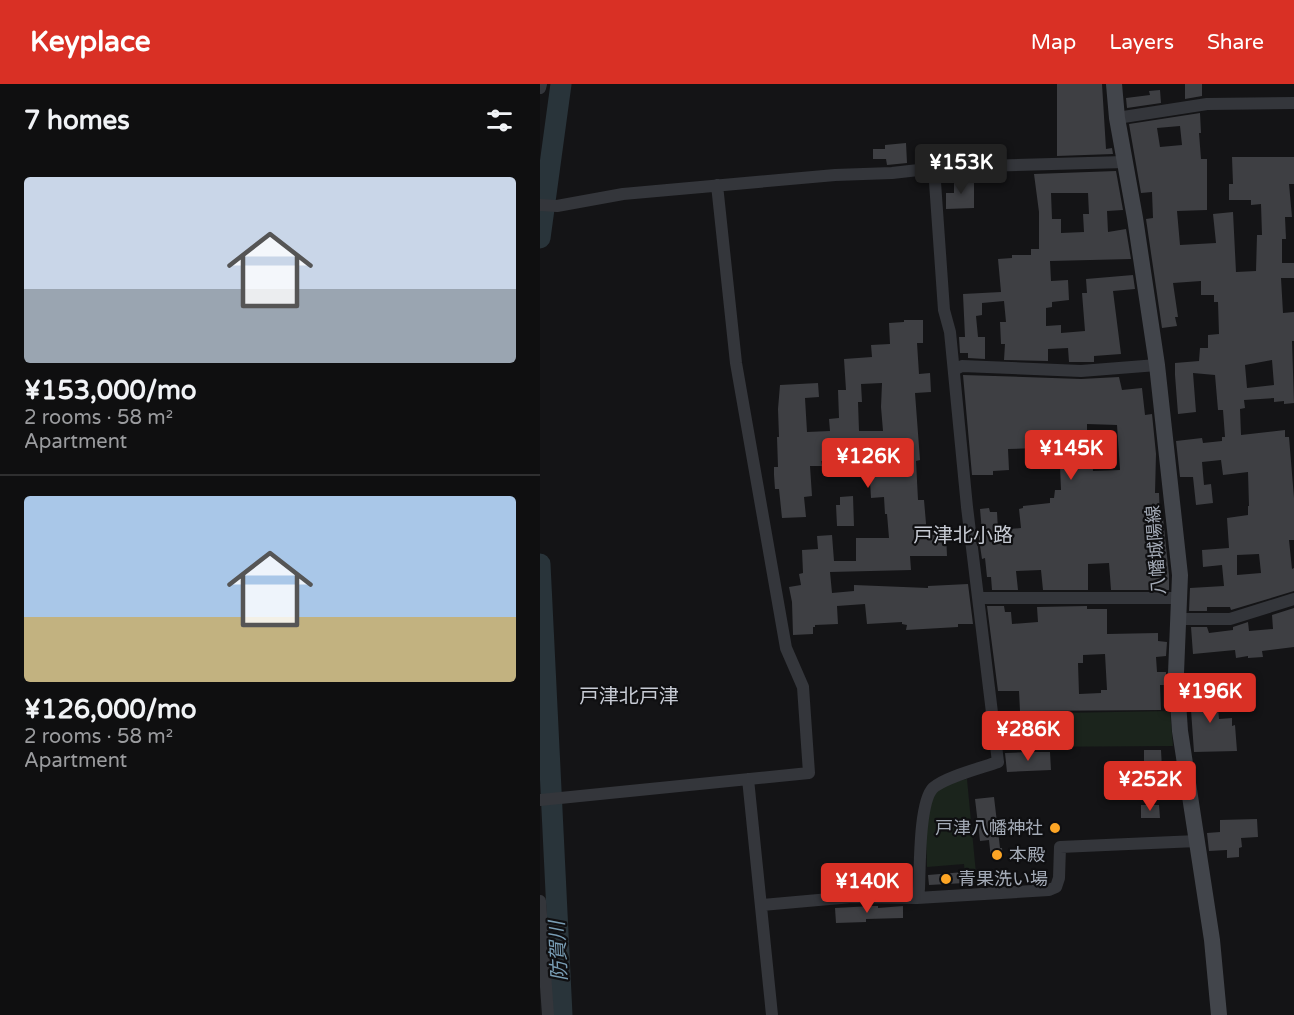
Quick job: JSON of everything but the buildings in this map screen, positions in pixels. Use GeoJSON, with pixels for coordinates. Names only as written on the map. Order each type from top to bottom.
{"type":"FeatureCollection","features":[{"type":"Feature","properties":{"kind":"main road","name":"八幡城陽線"},"geometry":{"type":"LineString","coordinates":[[1114,84],[1117,118],[1157,365],[1180,574],[1176,673],[1180,731],[1212,940],[1219,1015]]}},
{"type":"Feature","properties":{"kind":"street"},"geometry":{"type":"LineString","coordinates":[[1117,118],[1208,104],[1294,104]]}},
{"type":"Feature","properties":{"kind":"street"},"geometry":{"type":"LineString","coordinates":[[540,205],[557,206],[624,194],[717,185],[934,168],[1125,162]]}},
{"type":"Feature","properties":{"kind":"street"},"geometry":{"type":"LineString","coordinates":[[917,898],[923,819],[928,795],[940,783],[998,762],[967,507],[950,332],[944,310],[934,168]]}},
{"type":"Feature","properties":{"kind":"street"},"geometry":{"type":"LineString","coordinates":[[540,800],[808,773],[803,687],[786,648],[736,363],[717,185]]}},
{"type":"Feature","properties":{"kind":"street"},"geometry":{"type":"LineString","coordinates":[[954,370],[962,366],[1081,371],[1157,365]]}},
{"type":"Feature","properties":{"kind":"street"},"geometry":{"type":"LineString","coordinates":[[978,598],[1179,598]]}},
{"type":"Feature","properties":{"kind":"street"},"geometry":{"type":"LineString","coordinates":[[1178,619],[1230,619],[1294,599]]}},
{"type":"Feature","properties":{"kind":"street"},"geometry":{"type":"LineString","coordinates":[[748,779],[772,1015]]}},
{"type":"Feature","properties":{"kind":"street"},"geometry":{"type":"LineString","coordinates":[[762,905],[852,897],[917,898],[1049,890],[1056,886],[1059,878],[1060,847],[1197,841]]}},
{"type":"Feature","properties":{"kind":"street"},"geometry":{"type":"LineString","coordinates":[[540,901],[548,1015]]}},
{"type":"Feature","properties":{"kind":"shaded area"},"geometry":{"type":"Polygon","coordinates":[[[1170,711],[1173,746],[1000,747],[996,714],[1170,711]]]}},
{"type":"Feature","properties":{"kind":"shaded area"},"geometry":{"type":"Polygon","coordinates":[[[967,779],[977,884],[966,884],[964,864],[927,867],[926,825],[934,795],[940,788],[950,783],[967,779]]]}},
{"type":"Feature","properties":{"kind":"waterway","name":"防賀川"},"geometry":{"type":"LineString","coordinates":[[540,238],[561,84]]}},
{"type":"Feature","properties":{"kind":"waterway","name":"防賀川"},"geometry":{"type":"LineString","coordinates":[[540,564],[562,1015]]}},
{"type":"Feature","properties":{"kind":"place","name":"戸津八幡神社"},"geometry":{"type":"Point","coordinates":[1055,828]}},
{"type":"Feature","properties":{"kind":"place","name":"本殿"},"geometry":{"type":"Point","coordinates":[997,855]}},
{"type":"Feature","properties":{"kind":"place","name":"青果洗い場"},"geometry":{"type":"Point","coordinates":[946,879]}},
{"type":"Feature","properties":{"kind":"district","name":"戸津北小路"},"geometry":{"type":"Point","coordinates":[963,536]}},
{"type":"Feature","properties":{"kind":"district","name":"戸津北戸津"},"geometry":{"type":"Point","coordinates":[629,697]}}]}
